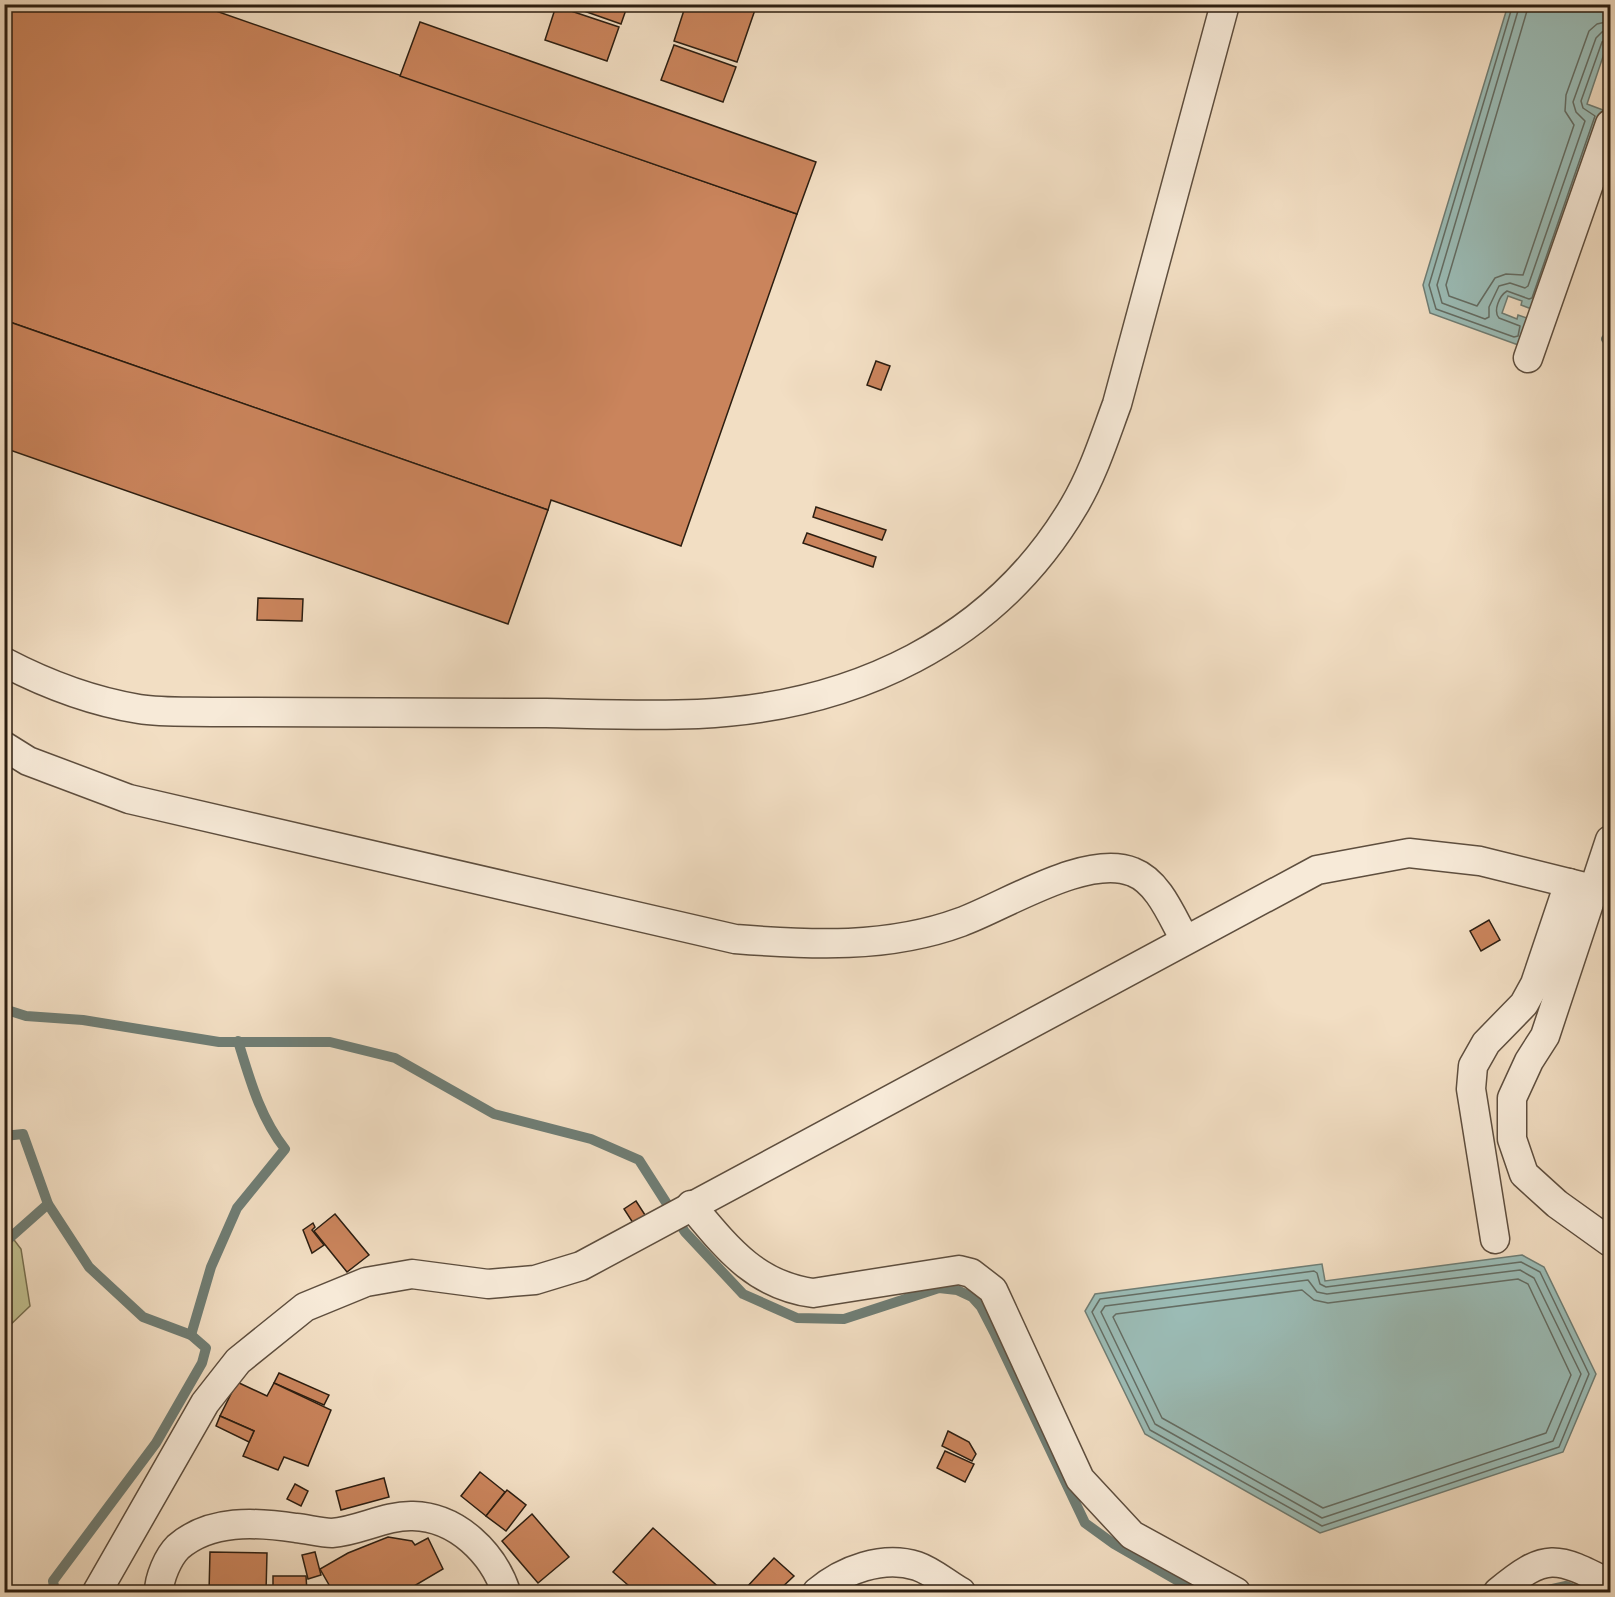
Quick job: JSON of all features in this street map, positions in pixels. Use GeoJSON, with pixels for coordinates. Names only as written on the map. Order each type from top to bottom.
{"type":"FeatureCollection","features":[{"type":"Feature","properties":{"kind":"street"},"geometry":{"type":"LineString","coordinates":[[4,662],[47,684],[88,698],[141,709],[229,712],[698,714],[796,702],[843,689],[892,671],[936,648],[1011,591],[1045,549],[1075,505],[1098,456],[1117,405],[1225,4]]}},
{"type":"Feature","properties":{"kind":"street"},"geometry":{"type":"LineString","coordinates":[[1528,358],[1611,124]]}},
{"type":"Feature","properties":{"kind":"street"},"geometry":{"type":"LineString","coordinates":[[4,746],[28,761],[129,799],[735,939],[802,944],[861,943],[912,936],[960,923],[1075,874],[1107,868],[1134,872],[1157,890],[1185,940]]}},
{"type":"Feature","properties":{"kind":"street"},"geometry":{"type":"LineString","coordinates":[[1495,1239],[1471,1089],[1473,1066],[1486,1043],[1524,1004],[1581,886],[1611,840]]}},
{"type":"Feature","properties":{"kind":"street"},"geometry":{"type":"LineString","coordinates":[[97,1593],[206,1403],[238,1361],[305,1307],[366,1282],[412,1274],[488,1284],[535,1280],[581,1266],[1317,870],[1409,854],[1480,861],[1581,886]]}},
{"type":"Feature","properties":{"kind":"street"},"geometry":{"type":"LineString","coordinates":[[1581,886],[1545,1036],[1528,1061],[1512,1098],[1512,1139],[1524,1174],[1557,1204],[1611,1242]]}},
{"type":"Feature","properties":{"kind":"street"},"geometry":{"type":"LineString","coordinates":[[678,1213],[724,1245],[766,1279],[790,1290],[813,1293],[952,1270],[971,1273],[984,1280],[993,1290],[1080,1479],[1132,1535],[1236,1593]]}},
{"type":"Feature","properties":{"kind":"street"},"geometry":{"type":"LineString","coordinates":[[159,1593],[171,1554],[193,1534],[230,1524],[278,1525],[332,1533],[412,1516],[439,1520],[467,1534],[501,1575],[506,1593]]}},
{"type":"Feature","properties":{"kind":"street"},"geometry":{"type":"LineString","coordinates":[[817,1593],[865,1565],[888,1561],[917,1566],[961,1593]]}},
{"type":"Feature","properties":{"kind":"street"},"geometry":{"type":"LineString","coordinates":[[1498,1593],[1523,1572],[1550,1561],[1581,1569],[1611,1584]]}},
{"type":"Feature","properties":{"kind":"green space"},"geometry":{"type":"Polygon","coordinates":[[[5,1228],[21,1249],[30,1306],[5,1330],[5,1228]]]}},
{"type":"Feature","properties":{"kind":"water"},"geometry":{"type":"Polygon","coordinates":[[[1508,5],[1610,5],[1610,36],[1587,104],[1603,110],[1534,310],[1521,305],[1522,301],[1508,296],[1502,313],[1517,319],[1518,315],[1530,319],[1521,346],[1430,313],[1423,285],[1508,5]]]}},
{"type":"Feature","properties":{"kind":"water"},"geometry":{"type":"Polygon","coordinates":[[[1522,1255],[1544,1267],[1596,1374],[1563,1452],[1320,1533],[1145,1434],[1085,1311],[1095,1294],[1322,1264],[1325,1281],[1522,1255]]]}},
{"type":"Feature","properties":{"kind":"building"},"geometry":{"type":"Polygon","coordinates":[[[4,4],[196,4],[797,214],[681,546],[551,500],[548,510],[4,320],[4,4]]]}},
{"type":"Feature","properties":{"kind":"building"},"geometry":{"type":"Polygon","coordinates":[[[564,4],[628,4],[621,24],[564,4]]]}},
{"type":"Feature","properties":{"kind":"building"},"geometry":{"type":"Polygon","coordinates":[[[686,4],[757,4],[737,62],[674,41],[686,4]]]}},
{"type":"Feature","properties":{"kind":"building"},"geometry":{"type":"Polygon","coordinates":[[[556,6],[619,27],[607,61],[545,40],[556,6]]]}},
{"type":"Feature","properties":{"kind":"building"},"geometry":{"type":"Polygon","coordinates":[[[420,22],[816,162],[797,214],[400,76],[420,22]]]}},
{"type":"Feature","properties":{"kind":"building"},"geometry":{"type":"Polygon","coordinates":[[[674,45],[736,67],[723,102],[661,80],[674,45]]]}},
{"type":"Feature","properties":{"kind":"building"},"geometry":{"type":"Polygon","coordinates":[[[4,320],[548,510],[508,624],[4,448],[4,320]]]}},
{"type":"Feature","properties":{"kind":"building"},"geometry":{"type":"Polygon","coordinates":[[[876,361],[890,366],[881,390],[867,385],[876,361]]]}},
{"type":"Feature","properties":{"kind":"building"},"geometry":{"type":"Polygon","coordinates":[[[816,507],[886,530],[882,540],[813,517],[816,507]]]}},
{"type":"Feature","properties":{"kind":"building"},"geometry":{"type":"Polygon","coordinates":[[[807,533],[876,557],[873,567],[803,543],[807,533]]]}},
{"type":"Feature","properties":{"kind":"building"},"geometry":{"type":"Polygon","coordinates":[[[258,598],[303,599],[302,621],[257,620],[258,598]]]}},
{"type":"Feature","properties":{"kind":"building"},"geometry":{"type":"Polygon","coordinates":[[[1489,920],[1500,940],[1481,951],[1470,931],[1489,920]]]}},
{"type":"Feature","properties":{"kind":"building"},"geometry":{"type":"Polygon","coordinates":[[[636,1201],[647,1218],[635,1226],[624,1209],[636,1201]]]}},
{"type":"Feature","properties":{"kind":"building"},"geometry":{"type":"Polygon","coordinates":[[[335,1214],[369,1255],[347,1272],[314,1231],[335,1214]]]}},
{"type":"Feature","properties":{"kind":"building"},"geometry":{"type":"Polygon","coordinates":[[[313,1223],[315,1227],[312,1230],[324,1245],[312,1253],[303,1230],[313,1223]]]}},
{"type":"Feature","properties":{"kind":"building"},"geometry":{"type":"Polygon","coordinates":[[[279,1373],[329,1395],[324,1405],[274,1383],[279,1373]]]}},
{"type":"Feature","properties":{"kind":"building"},"geometry":{"type":"Polygon","coordinates":[[[237,1382],[267,1396],[274,1383],[331,1410],[308,1466],[284,1457],[278,1470],[243,1456],[254,1431],[220,1416],[237,1382]]]}},
{"type":"Feature","properties":{"kind":"building"},"geometry":{"type":"Polygon","coordinates":[[[220,1416],[254,1431],[249,1442],[216,1426],[220,1416]]]}},
{"type":"Feature","properties":{"kind":"building"},"geometry":{"type":"Polygon","coordinates":[[[948,1431],[969,1442],[976,1454],[972,1461],[942,1446],[948,1431]]]}},
{"type":"Feature","properties":{"kind":"building"},"geometry":{"type":"Polygon","coordinates":[[[945,1451],[974,1464],[965,1482],[937,1468],[945,1451]]]}},
{"type":"Feature","properties":{"kind":"building"},"geometry":{"type":"Polygon","coordinates":[[[480,1472],[505,1492],[486,1516],[461,1496],[480,1472]]]}},
{"type":"Feature","properties":{"kind":"building"},"geometry":{"type":"Polygon","coordinates":[[[384,1478],[389,1497],[341,1510],[336,1491],[384,1478]]]}},
{"type":"Feature","properties":{"kind":"building"},"geometry":{"type":"Polygon","coordinates":[[[295,1484],[308,1491],[301,1506],[287,1499],[295,1484]]]}},
{"type":"Feature","properties":{"kind":"building"},"geometry":{"type":"Polygon","coordinates":[[[507,1490],[526,1505],[506,1531],[486,1516],[507,1490]]]}},
{"type":"Feature","properties":{"kind":"building"},"geometry":{"type":"Polygon","coordinates":[[[532,1514],[569,1557],[538,1583],[502,1541],[532,1514]]]}},
{"type":"Feature","properties":{"kind":"building"},"geometry":{"type":"Polygon","coordinates":[[[653,1528],[724,1592],[636,1592],[613,1572],[653,1528]]]}},
{"type":"Feature","properties":{"kind":"building"},"geometry":{"type":"Polygon","coordinates":[[[388,1537],[412,1541],[415,1545],[428,1538],[443,1569],[404,1592],[341,1592],[338,1587],[332,1590],[320,1569],[348,1553],[388,1537]]]}},
{"type":"Feature","properties":{"kind":"building"},"geometry":{"type":"Polygon","coordinates":[[[210,1552],[267,1553],[266,1592],[209,1592],[210,1552]]]}},
{"type":"Feature","properties":{"kind":"building"},"geometry":{"type":"Polygon","coordinates":[[[315,1552],[321,1575],[308,1579],[302,1555],[315,1552]]]}},
{"type":"Feature","properties":{"kind":"building"},"geometry":{"type":"Polygon","coordinates":[[[774,1558],[794,1576],[777,1592],[750,1592],[746,1588],[774,1558]]]}},
{"type":"Feature","properties":{"kind":"building"},"geometry":{"type":"Polygon","coordinates":[[[273,1576],[306,1576],[307,1592],[273,1592],[273,1576]]]}},
{"type":"Feature","properties":{"kind":"waterway"},"geometry":{"type":"LineString","coordinates":[[1606,339],[1610,341]]}},
{"type":"Feature","properties":{"kind":"waterway"},"geometry":{"type":"LineString","coordinates":[[4,1009],[26,1016],[83,1020],[219,1042],[330,1042],[395,1058],[494,1114],[591,1139],[639,1160],[685,1232],[743,1294],[797,1318],[844,1319],[939,1288],[957,1290],[972,1297],[981,1307],[995,1334],[1085,1523],[1114,1544],[1197,1592]]}},
{"type":"Feature","properties":{"kind":"waterway"},"geometry":{"type":"LineString","coordinates":[[191,1335],[211,1267],[237,1208],[285,1149],[262,1111],[238,1041]]}},
{"type":"Feature","properties":{"kind":"waterway"},"geometry":{"type":"LineString","coordinates":[[4,1136],[23,1134],[48,1204],[89,1267],[143,1317],[191,1335],[206,1348],[202,1363],[156,1443],[53,1581],[55,1592]]}},
{"type":"Feature","properties":{"kind":"waterway"},"geometry":{"type":"LineString","coordinates":[[4,1243],[48,1204]]}},
{"type":"Feature","properties":{"kind":"waterway"},"geometry":{"type":"LineString","coordinates":[[1539,1592],[1566,1586],[1581,1592]]}}]}
